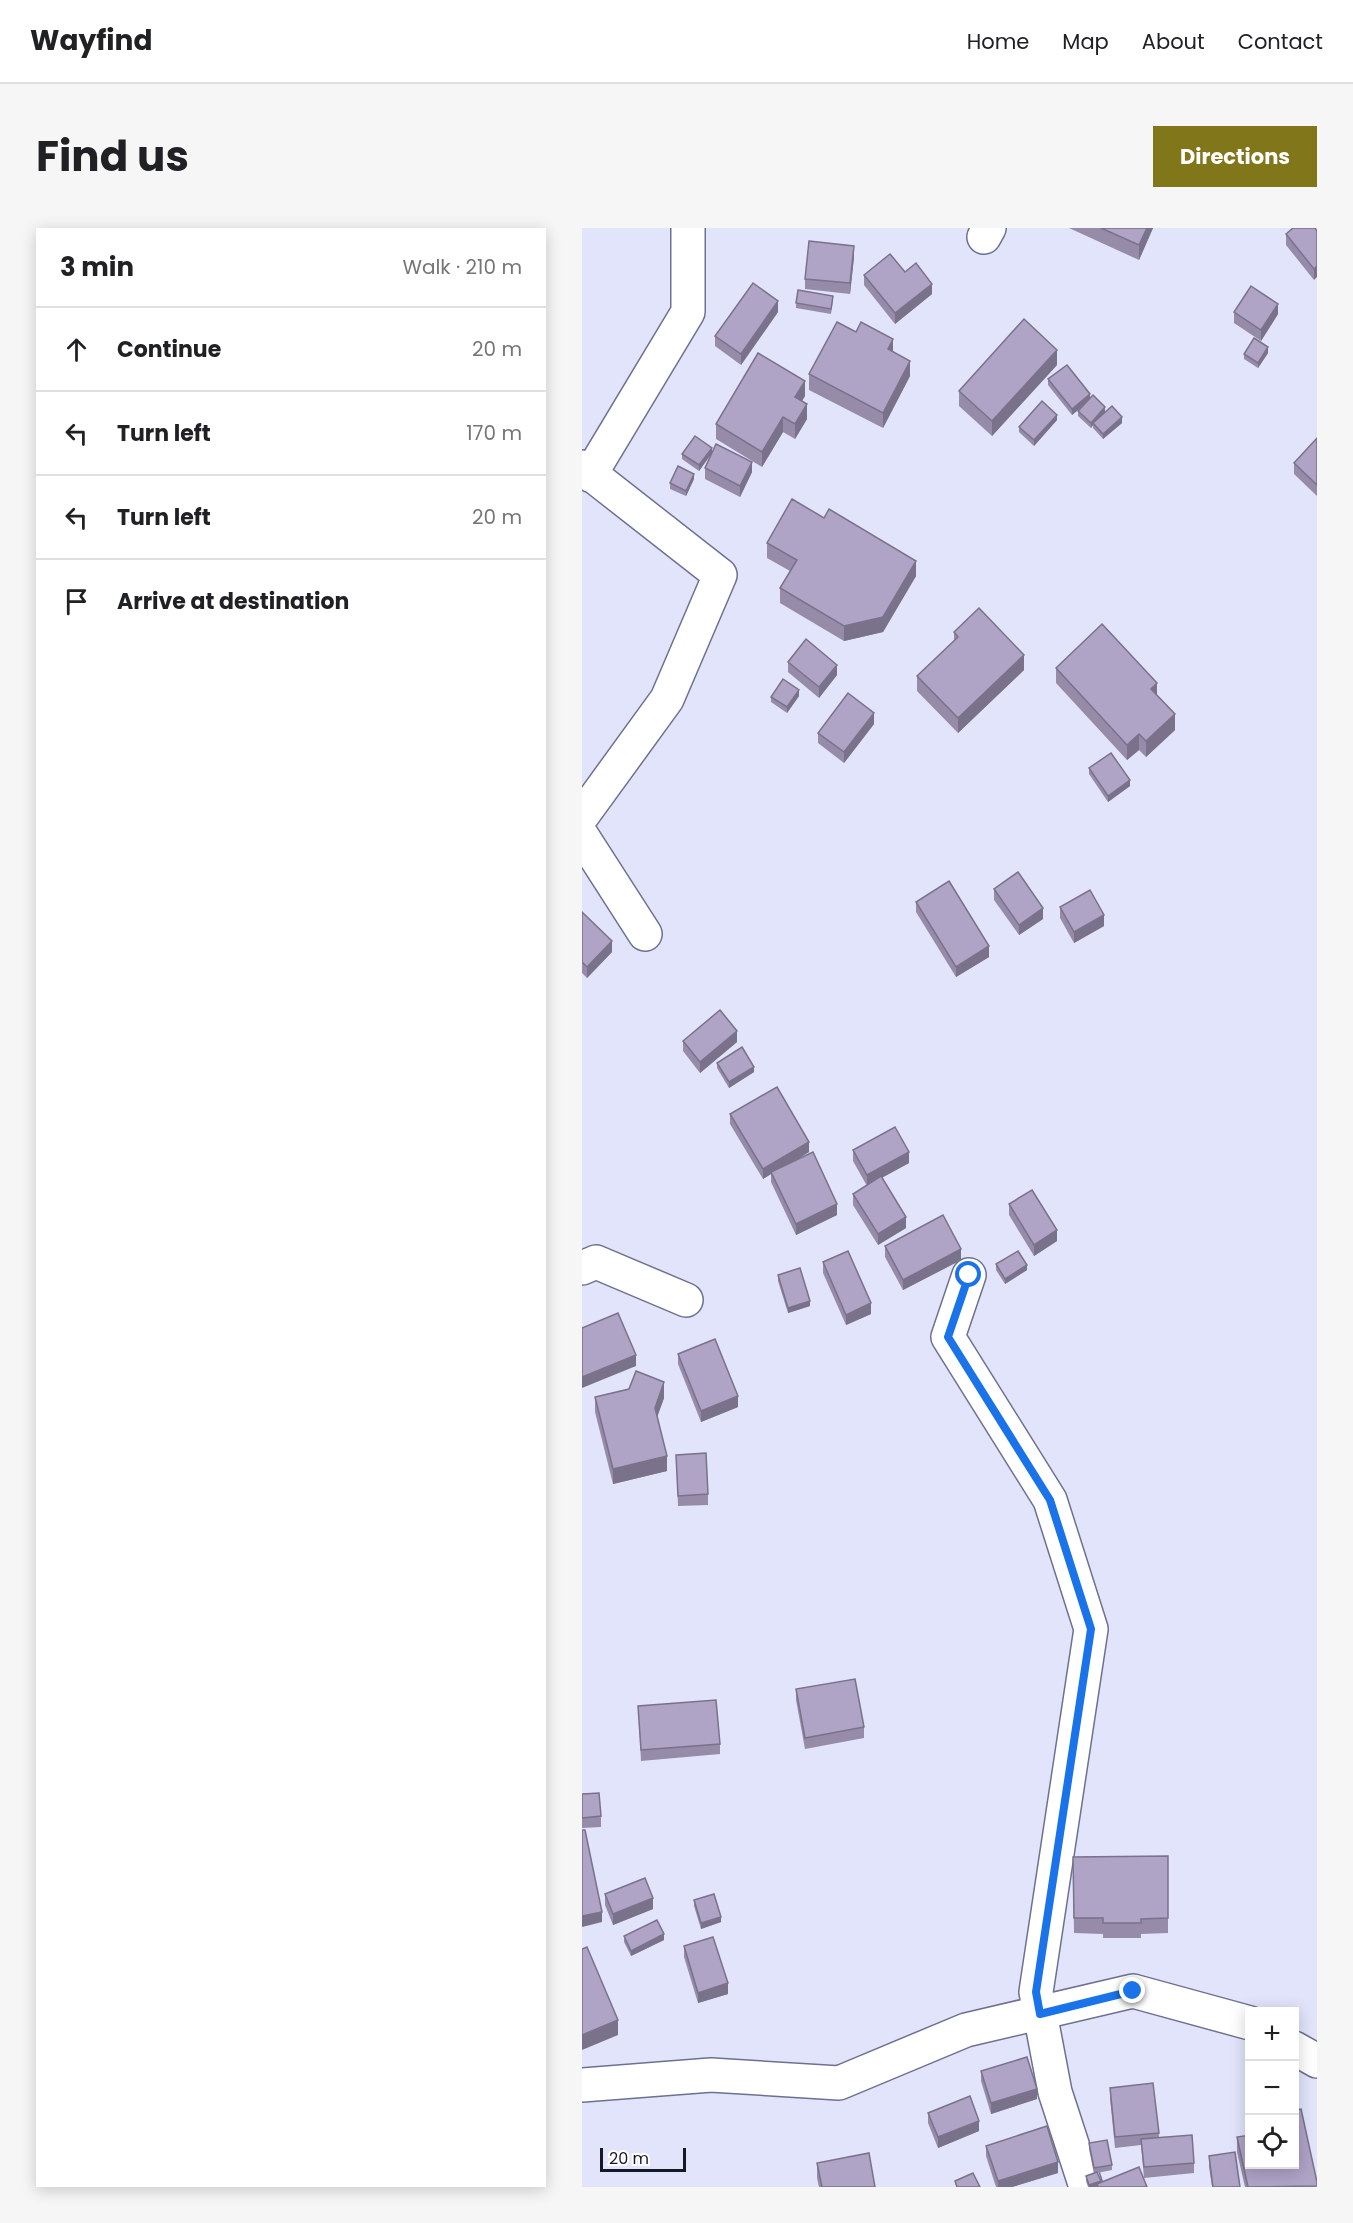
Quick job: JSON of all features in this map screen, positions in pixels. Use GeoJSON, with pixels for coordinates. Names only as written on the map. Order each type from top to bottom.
{"type":"FeatureCollection","features":[{"type":"Feature","properties":{"kind":"street"},"geometry":{"type":"LineString","coordinates":[[582,816],[667,699],[720,575],[586,471],[688,312],[688,228]]}},
{"type":"Feature","properties":{"kind":"street"},"geometry":{"type":"LineString","coordinates":[[582,837],[645,934]]}},
{"type":"Feature","properties":{"kind":"street"},"geometry":{"type":"LineString","coordinates":[[582,1268],[596,1262],[686,1300]]}},
{"type":"Feature","properties":{"kind":"street"},"geometry":{"type":"LineString","coordinates":[[969,1275],[948,1337],[1050,1500],[1091,1629],[1036,1992],[1055,2092],[1086,2187]]}},
{"type":"Feature","properties":{"kind":"street"},"geometry":{"type":"LineString","coordinates":[[582,2085],[711,2075],[839,2084],[966,2030],[1133,1991],[1245,2022]]}},
{"type":"Feature","properties":{"kind":"street"},"geometry":{"type":"LineString","coordinates":[[1299,2051],[1317,2061]]}},
{"type":"Feature","properties":{"kind":"building"},"geometry":{"type":"Polygon","coordinates":[[[1101,228],[1147,228],[1139,245],[1101,228]]]}},
{"type":"Feature","properties":{"kind":"building"},"geometry":{"type":"Polygon","coordinates":[[[1293,228],[1315,228],[1317,231],[1317,266],[1314,269],[1286,234],[1293,228]]]}},
{"type":"Feature","properties":{"kind":"building"},"geometry":{"type":"Polygon","coordinates":[[[809,241],[854,246],[850,283],[805,279],[809,241]]]}},
{"type":"Feature","properties":{"kind":"building"},"geometry":{"type":"Polygon","coordinates":[[[890,254],[905,272],[916,263],[932,284],[895,313],[864,275],[890,254]]]}},
{"type":"Feature","properties":{"kind":"building"},"geometry":{"type":"Polygon","coordinates":[[[753,283],[778,301],[741,354],[715,336],[753,283]]]}},
{"type":"Feature","properties":{"kind":"building"},"geometry":{"type":"Polygon","coordinates":[[[1251,286],[1278,304],[1261,330],[1234,312],[1251,286]]]}},
{"type":"Feature","properties":{"kind":"building"},"geometry":{"type":"Polygon","coordinates":[[[798,290],[833,296],[831,309],[796,303],[798,290]]]}},
{"type":"Feature","properties":{"kind":"building"},"geometry":{"type":"Polygon","coordinates":[[[1024,319],[1057,350],[992,421],[959,391],[1024,319]]]}},
{"type":"Feature","properties":{"kind":"building"},"geometry":{"type":"Polygon","coordinates":[[[837,322],[856,332],[861,322],[893,339],[888,349],[910,361],[883,413],[809,374],[837,322]]]}},
{"type":"Feature","properties":{"kind":"building"},"geometry":{"type":"Polygon","coordinates":[[[1254,338],[1268,347],[1258,363],[1244,354],[1254,338]]]}},
{"type":"Feature","properties":{"kind":"building"},"geometry":{"type":"Polygon","coordinates":[[[758,353],[805,381],[795,397],[807,404],[795,424],[783,417],[762,452],[716,424],[758,353]]]}},
{"type":"Feature","properties":{"kind":"building"},"geometry":{"type":"Polygon","coordinates":[[[1067,365],[1090,394],[1072,409],[1048,379],[1067,365]]]}},
{"type":"Feature","properties":{"kind":"building"},"geometry":{"type":"Polygon","coordinates":[[[1093,395],[1105,407],[1091,423],[1078,411],[1093,395]]]}},
{"type":"Feature","properties":{"kind":"building"},"geometry":{"type":"Polygon","coordinates":[[[1042,401],[1057,415],[1034,440],[1019,427],[1042,401]]]}},
{"type":"Feature","properties":{"kind":"building"},"geometry":{"type":"Polygon","coordinates":[[[1112,406],[1122,417],[1103,434],[1093,423],[1112,406]]]}},
{"type":"Feature","properties":{"kind":"building"},"geometry":{"type":"Polygon","coordinates":[[[695,436],[712,448],[699,465],[682,454],[695,436]]]}},
{"type":"Feature","properties":{"kind":"building"},"geometry":{"type":"Polygon","coordinates":[[[1317,438],[1317,485],[1294,463],[1317,438]]]}},
{"type":"Feature","properties":{"kind":"building"},"geometry":{"type":"Polygon","coordinates":[[[716,444],[752,462],[740,486],[705,468],[716,444]]]}},
{"type":"Feature","properties":{"kind":"building"},"geometry":{"type":"Polygon","coordinates":[[[678,466],[694,474],[686,491],[670,483],[678,466]]]}},
{"type":"Feature","properties":{"kind":"building"},"geometry":{"type":"Polygon","coordinates":[[[792,499],[824,518],[829,509],[916,561],[883,617],[844,626],[780,588],[797,560],[767,543],[792,499]]]}},
{"type":"Feature","properties":{"kind":"building"},"geometry":{"type":"Polygon","coordinates":[[[979,608],[1024,655],[958,718],[917,676],[958,637],[954,632],[979,608]]]}},
{"type":"Feature","properties":{"kind":"building"},"geometry":{"type":"Polygon","coordinates":[[[1102,624],[1157,683],[1151,689],[1175,714],[1146,741],[1139,734],[1127,745],[1056,668],[1102,624]]]}},
{"type":"Feature","properties":{"kind":"building"},"geometry":{"type":"Polygon","coordinates":[[[806,639],[837,665],[819,687],[788,662],[806,639]]]}},
{"type":"Feature","properties":{"kind":"building"},"geometry":{"type":"Polygon","coordinates":[[[783,679],[799,690],[787,707],[771,697],[783,679]]]}},
{"type":"Feature","properties":{"kind":"building"},"geometry":{"type":"Polygon","coordinates":[[[848,693],[874,713],[844,752],[818,733],[848,693]]]}},
{"type":"Feature","properties":{"kind":"building"},"geometry":{"type":"Polygon","coordinates":[[[1111,753],[1130,780],[1108,796],[1089,768],[1111,753]]]}},
{"type":"Feature","properties":{"kind":"building"},"geometry":{"type":"Polygon","coordinates":[[[1018,872],[1043,908],[1019,925],[994,889],[1018,872]]]}},
{"type":"Feature","properties":{"kind":"building"},"geometry":{"type":"Polygon","coordinates":[[[949,881],[989,946],[956,967],[916,902],[949,881]]]}},
{"type":"Feature","properties":{"kind":"building"},"geometry":{"type":"Polygon","coordinates":[[[1090,890],[1104,915],[1074,932],[1060,907],[1090,890]]]}},
{"type":"Feature","properties":{"kind":"building"},"geometry":{"type":"Polygon","coordinates":[[[582,912],[612,941],[587,967],[582,962],[582,912]]]}},
{"type":"Feature","properties":{"kind":"building"},"geometry":{"type":"Polygon","coordinates":[[[720,1010],[737,1031],[700,1062],[683,1041],[720,1010]]]}},
{"type":"Feature","properties":{"kind":"building"},"geometry":{"type":"Polygon","coordinates":[[[742,1047],[754,1067],[729,1082],[717,1063],[742,1047]]]}},
{"type":"Feature","properties":{"kind":"building"},"geometry":{"type":"Polygon","coordinates":[[[777,1087],[809,1142],[763,1169],[730,1114],[777,1087]]]}},
{"type":"Feature","properties":{"kind":"building"},"geometry":{"type":"Polygon","coordinates":[[[895,1127],[909,1152],[867,1175],[853,1150],[895,1127]]]}},
{"type":"Feature","properties":{"kind":"building"},"geometry":{"type":"Polygon","coordinates":[[[813,1152],[837,1204],[796,1224],[771,1172],[813,1152]]]}},
{"type":"Feature","properties":{"kind":"building"},"geometry":{"type":"Polygon","coordinates":[[[881,1176],[906,1217],[878,1234],[853,1194],[881,1176]]]}},
{"type":"Feature","properties":{"kind":"building"},"geometry":{"type":"Polygon","coordinates":[[[1032,1190],[1057,1230],[1034,1245],[1009,1204],[1032,1190]]]}},
{"type":"Feature","properties":{"kind":"building"},"geometry":{"type":"Polygon","coordinates":[[[943,1215],[961,1249],[903,1280],[885,1246],[943,1215]]]}},
{"type":"Feature","properties":{"kind":"building"},"geometry":{"type":"Polygon","coordinates":[[[848,1251],[871,1303],[846,1315],[823,1262],[848,1251]]]}},
{"type":"Feature","properties":{"kind":"building"},"geometry":{"type":"Polygon","coordinates":[[[1018,1251],[1027,1265],[1005,1279],[996,1264],[1018,1251]]]}},
{"type":"Feature","properties":{"kind":"building"},"geometry":{"type":"Polygon","coordinates":[[[800,1268],[810,1301],[788,1308],[778,1275],[800,1268]]]}},
{"type":"Feature","properties":{"kind":"building"},"geometry":{"type":"Polygon","coordinates":[[[618,1313],[636,1355],[582,1377],[582,1328],[618,1313]]]}},
{"type":"Feature","properties":{"kind":"building"},"geometry":{"type":"Polygon","coordinates":[[[715,1339],[738,1396],[701,1411],[678,1354],[715,1339]]]}},
{"type":"Feature","properties":{"kind":"building"},"geometry":{"type":"Polygon","coordinates":[[[636,1371],[664,1382],[655,1408],[667,1456],[613,1469],[595,1397],[629,1389],[636,1371]]]}},
{"type":"Feature","properties":{"kind":"building"},"geometry":{"type":"Polygon","coordinates":[[[706,1453],[708,1494],[678,1496],[676,1455],[706,1453]]]}},
{"type":"Feature","properties":{"kind":"building"},"geometry":{"type":"Polygon","coordinates":[[[855,1679],[864,1727],[805,1738],[796,1689],[855,1679]]]}},
{"type":"Feature","properties":{"kind":"building"},"geometry":{"type":"Polygon","coordinates":[[[716,1700],[720,1744],[641,1750],[638,1706],[716,1700]]]}},
{"type":"Feature","properties":{"kind":"building"},"geometry":{"type":"Polygon","coordinates":[[[599,1793],[601,1816],[582,1818],[582,1794],[599,1793]]]}},
{"type":"Feature","properties":{"kind":"building"},"geometry":{"type":"Polygon","coordinates":[[[582,1830],[585,1830],[602,1912],[582,1916],[582,1830]]]}},
{"type":"Feature","properties":{"kind":"building"},"geometry":{"type":"Polygon","coordinates":[[[1168,1856],[1168,1918],[1141,1919],[1141,1923],[1103,1923],[1103,1918],[1074,1918],[1073,1857],[1168,1856]]]}},
{"type":"Feature","properties":{"kind":"building"},"geometry":{"type":"Polygon","coordinates":[[[645,1878],[653,1898],[613,1914],[605,1894],[645,1878]]]}},
{"type":"Feature","properties":{"kind":"building"},"geometry":{"type":"Polygon","coordinates":[[[714,1894],[721,1917],[701,1923],[694,1900],[714,1894]]]}},
{"type":"Feature","properties":{"kind":"building"},"geometry":{"type":"Polygon","coordinates":[[[657,1920],[664,1934],[631,1951],[624,1936],[657,1920]]]}},
{"type":"Feature","properties":{"kind":"building"},"geometry":{"type":"Polygon","coordinates":[[[713,1937],[728,1983],[698,1993],[684,1946],[713,1937]]]}},
{"type":"Feature","properties":{"kind":"building"},"geometry":{"type":"Polygon","coordinates":[[[587,1947],[618,2020],[582,2035],[582,1949],[587,1947]]]}},
{"type":"Feature","properties":{"kind":"building"},"geometry":{"type":"Polygon","coordinates":[[[1027,2057],[1037,2089],[991,2103],[981,2071],[1027,2057]]]}},
{"type":"Feature","properties":{"kind":"building"},"geometry":{"type":"Polygon","coordinates":[[[1153,2083],[1159,2133],[1115,2137],[1110,2088],[1153,2083]]]}},
{"type":"Feature","properties":{"kind":"building"},"geometry":{"type":"Polygon","coordinates":[[[970,2096],[979,2121],[938,2137],[928,2113],[970,2096]]]}},
{"type":"Feature","properties":{"kind":"building"},"geometry":{"type":"Polygon","coordinates":[[[1299,2109],[1301,2109],[1317,2186],[1248,2187],[1237,2137],[1245,2136],[1245,2169],[1299,2169],[1299,2109]]]}},
{"type":"Feature","properties":{"kind":"building"},"geometry":{"type":"Polygon","coordinates":[[[1047,2126],[1058,2162],[998,2181],[986,2146],[1047,2126]]]}},
{"type":"Feature","properties":{"kind":"building"},"geometry":{"type":"Polygon","coordinates":[[[1192,2135],[1194,2163],[1144,2167],[1141,2139],[1192,2135]]]}},
{"type":"Feature","properties":{"kind":"building"},"geometry":{"type":"Polygon","coordinates":[[[1107,2140],[1112,2165],[1094,2168],[1089,2143],[1107,2140]]]}},
{"type":"Feature","properties":{"kind":"building"},"geometry":{"type":"Polygon","coordinates":[[[1235,2152],[1240,2187],[1213,2187],[1209,2156],[1235,2152]]]}},
{"type":"Feature","properties":{"kind":"building"},"geometry":{"type":"Polygon","coordinates":[[[869,2153],[875,2187],[822,2187],[817,2163],[869,2153]]]}},
{"type":"Feature","properties":{"kind":"building"},"geometry":{"type":"Polygon","coordinates":[[[1139,2167],[1147,2187],[1098,2187],[1097,2184],[1139,2167]]]}},
{"type":"Feature","properties":{"kind":"building"},"geometry":{"type":"Polygon","coordinates":[[[1097,2172],[1101,2181],[1089,2185],[1086,2176],[1097,2172]]]}},
{"type":"Feature","properties":{"kind":"building"},"geometry":{"type":"Polygon","coordinates":[[[973,2173],[980,2187],[957,2187],[955,2181],[973,2173]]]}},
{"type":"Feature","properties":{"kind":"route"},"geometry":{"type":"LineString","coordinates":[[969,1275],[948,1337],[1050,1500],[1091,1629],[1036,1992],[1040,2014],[1133,1991]]}}]}
